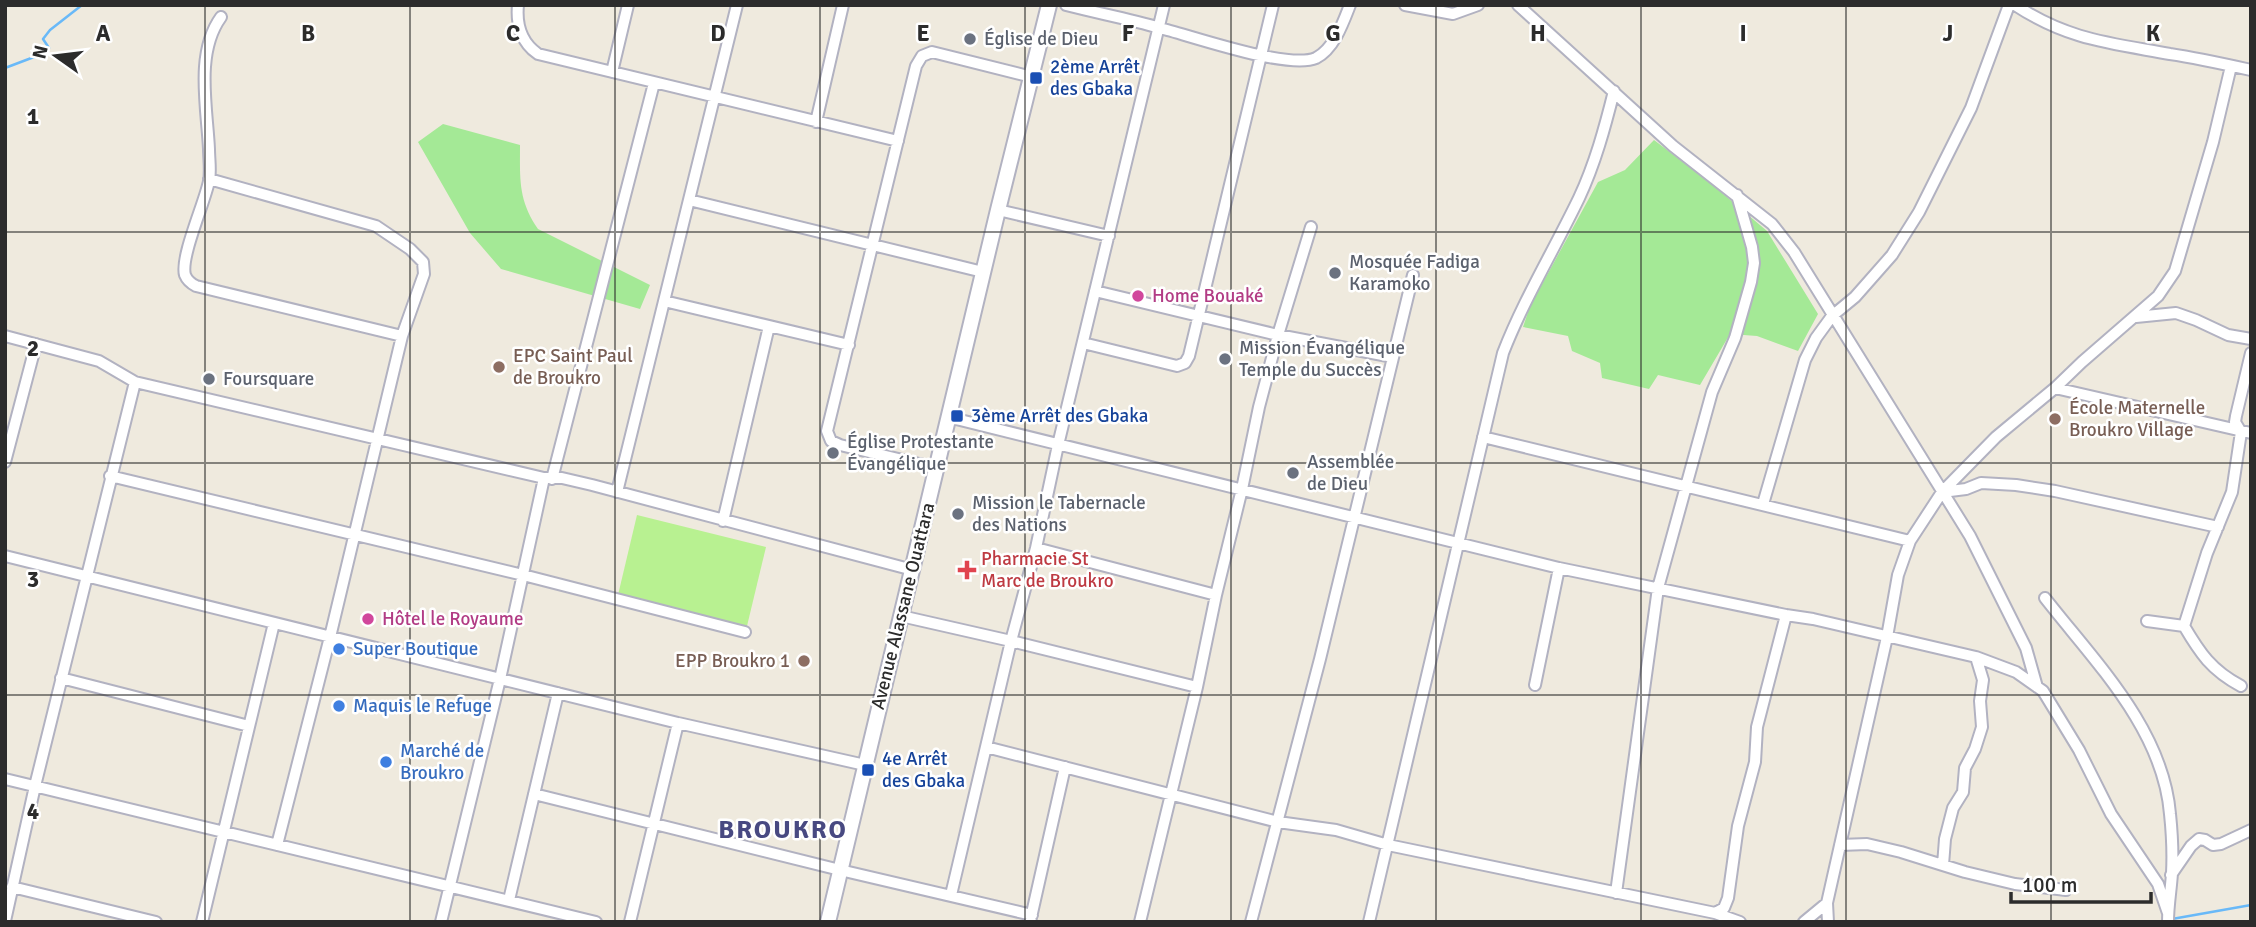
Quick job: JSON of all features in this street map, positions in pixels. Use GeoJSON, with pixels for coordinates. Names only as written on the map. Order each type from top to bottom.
{"type":"FeatureCollection","features":[{"type":"Feature","properties":{"kind":"street"},"geometry":{"type":"LineString","coordinates":[[517,5],[522,37],[538,54],[898,141]]}},
{"type":"Feature","properties":{"kind":"street"},"geometry":{"type":"LineString","coordinates":[[612,72],[628,5]]}},
{"type":"Feature","properties":{"kind":"street"},"geometry":{"type":"LineString","coordinates":[[617,492],[737,5]]}},
{"type":"Feature","properties":{"kind":"street"},"geometry":{"type":"LineString","coordinates":[[816,121],[843,5]]}},
{"type":"Feature","properties":{"kind":"street","name":"Avenue Alassane Ouattara"},"geometry":{"type":"LineString","coordinates":[[828,922],[1049,5]]}},
{"type":"Feature","properties":{"kind":"street"},"geometry":{"type":"LineString","coordinates":[[1066,5],[1159,27],[1261,56],[1304,61],[1322,54],[1338,32],[1350,5]]}},
{"type":"Feature","properties":{"kind":"street"},"geometry":{"type":"LineString","coordinates":[[951,895],[1164,5]]}},
{"type":"Feature","properties":{"kind":"street"},"geometry":{"type":"LineString","coordinates":[[1083,343],[1177,366],[1185,363],[1189,356],[1273,5]]}},
{"type":"Feature","properties":{"kind":"street"},"geometry":{"type":"LineString","coordinates":[[1405,5],[1453,14],[1478,5]]}},
{"type":"Feature","properties":{"kind":"street"},"geometry":{"type":"LineString","coordinates":[[1518,5],[1673,146],[1772,224],[1794,252],[1970,536],[2026,648],[2037,687]]}},
{"type":"Feature","properties":{"kind":"street"},"geometry":{"type":"LineString","coordinates":[[1763,505],[1805,360],[1816,338],[1832,316],[1855,297],[1892,255],[1919,212],[1971,108],[2009,5]]}},
{"type":"Feature","properties":{"kind":"street"},"geometry":{"type":"LineString","coordinates":[[2015,5],[2040,22],[2069,33],[2114,45],[2251,70]]}},
{"type":"Feature","properties":{"kind":"street"},"geometry":{"type":"LineString","coordinates":[[221,18],[214,27],[208,44],[206,64],[209,179],[186,260],[185,274],[189,282],[196,286],[402,336]]}},
{"type":"Feature","properties":{"kind":"street"},"geometry":{"type":"LineString","coordinates":[[936,468],[840,445],[831,441],[827,431],[916,66],[922,56],[932,52],[1032,77]]}},
{"type":"Feature","properties":{"kind":"street"},"geometry":{"type":"LineString","coordinates":[[1828,922],[1827,903],[1887,637],[1898,575],[1910,541],[1942,492],[1976,457],[2136,317],[2158,296],[2175,271],[2213,142],[2231,66]]}},
{"type":"Feature","properties":{"kind":"street"},"geometry":{"type":"LineString","coordinates":[[441,922],[523,575],[653,83]]}},
{"type":"Feature","properties":{"kind":"street"},"geometry":{"type":"LineString","coordinates":[[1369,922],[1503,353],[1515,321],[1592,168],[1614,91]]}},
{"type":"Feature","properties":{"kind":"street"},"geometry":{"type":"LineString","coordinates":[[209,179],[376,226],[410,249],[423,262],[424,274],[402,336],[277,845]]}},
{"type":"Feature","properties":{"kind":"street"},"geometry":{"type":"LineString","coordinates":[[1616,892],[1658,588],[1712,392],[1735,338],[1751,282],[1754,264],[1752,247],[1737,195]]}},
{"type":"Feature","properties":{"kind":"street"},"geometry":{"type":"LineString","coordinates":[[689,200],[983,272]]}},
{"type":"Feature","properties":{"kind":"street"},"geometry":{"type":"LineString","coordinates":[[998,210],[1108,236]]}},
{"type":"Feature","properties":{"kind":"street"},"geometry":{"type":"LineString","coordinates":[[1140,922],[1197,687],[1259,407],[1311,226]]}},
{"type":"Feature","properties":{"kind":"street"},"geometry":{"type":"LineString","coordinates":[[1251,922],[1413,275]]}},
{"type":"Feature","properties":{"kind":"street"},"geometry":{"type":"LineString","coordinates":[[1095,290],[1278,335],[1393,356]]}},
{"type":"Feature","properties":{"kind":"street"},"geometry":{"type":"LineString","coordinates":[[664,301],[849,345]]}},
{"type":"Feature","properties":{"kind":"street"},"geometry":{"type":"LineString","coordinates":[[2136,317],[2176,313],[2228,335],[2251,338]]}},
{"type":"Feature","properties":{"kind":"street"},"geometry":{"type":"LineString","coordinates":[[723,521],[769,326]]}},
{"type":"Feature","properties":{"kind":"street"},"geometry":{"type":"LineString","coordinates":[[5,336],[99,361],[135,382],[548,479],[562,478],[913,570]]}},
{"type":"Feature","properties":{"kind":"street"},"geometry":{"type":"LineString","coordinates":[[5,462],[36,344]]}},
{"type":"Feature","properties":{"kind":"street"},"geometry":{"type":"LineString","coordinates":[[2246,433],[2235,422],[2251,353]]}},
{"type":"Feature","properties":{"kind":"street"},"geometry":{"type":"LineString","coordinates":[[5,921],[61,678],[135,382]]}},
{"type":"Feature","properties":{"kind":"street"},"geometry":{"type":"LineString","coordinates":[[2055,388],[2246,433]]}},
{"type":"Feature","properties":{"kind":"street"},"geometry":{"type":"LineString","coordinates":[[948,417],[1559,568],[1813,619],[1976,657],[2015,672],[2043,691],[2059,716],[2080,750],[2111,814],[2158,884],[2168,917]]}},
{"type":"Feature","properties":{"kind":"street"},"geometry":{"type":"LineString","coordinates":[[2183,626],[2232,492],[2246,433]]}},
{"type":"Feature","properties":{"kind":"street"},"geometry":{"type":"LineString","coordinates":[[1483,437],[1910,541]]}},
{"type":"Feature","properties":{"kind":"street"},"geometry":{"type":"LineString","coordinates":[[1976,457],[1975,478],[1981,483]]}},
{"type":"Feature","properties":{"kind":"street"},"geometry":{"type":"LineString","coordinates":[[110,476],[523,575],[746,632]]}},
{"type":"Feature","properties":{"kind":"street"},"geometry":{"type":"LineString","coordinates":[[1942,492],[1966,489],[1981,483],[2016,485],[2218,527]]}},
{"type":"Feature","properties":{"kind":"street"},"geometry":{"type":"LineString","coordinates":[[1036,548],[1216,595]]}},
{"type":"Feature","properties":{"kind":"street"},"geometry":{"type":"LineString","coordinates":[[5,556],[678,723],[865,765]]}},
{"type":"Feature","properties":{"kind":"street"},"geometry":{"type":"LineString","coordinates":[[1535,685],[1559,568]]}},
{"type":"Feature","properties":{"kind":"street"},"geometry":{"type":"LineString","coordinates":[[2045,598],[2135,713],[2151,743],[2161,770],[2170,811],[2172,874],[2168,917]]}},
{"type":"Feature","properties":{"kind":"street"},"geometry":{"type":"LineString","coordinates":[[1715,913],[1724,908],[1728,898],[1738,826],[1755,762],[1757,727],[1786,615]]}},
{"type":"Feature","properties":{"kind":"street"},"geometry":{"type":"LineString","coordinates":[[901,616],[1011,640],[1197,687]]}},
{"type":"Feature","properties":{"kind":"street"},"geometry":{"type":"LineString","coordinates":[[2147,621],[2183,626]]}},
{"type":"Feature","properties":{"kind":"street"},"geometry":{"type":"LineString","coordinates":[[202,922],[274,623]]}},
{"type":"Feature","properties":{"kind":"street"},"geometry":{"type":"LineString","coordinates":[[2183,626],[2203,658],[2224,677],[2241,686]]}},
{"type":"Feature","properties":{"kind":"street"},"geometry":{"type":"LineString","coordinates":[[1943,865],[1945,839],[1953,808],[1963,792],[1965,768],[1982,727],[1980,701],[1983,680],[1976,657]]}},
{"type":"Feature","properties":{"kind":"street"},"geometry":{"type":"LineString","coordinates":[[61,678],[249,726]]}},
{"type":"Feature","properties":{"kind":"street"},"geometry":{"type":"LineString","coordinates":[[509,900],[558,693]]}},
{"type":"Feature","properties":{"kind":"street"},"geometry":{"type":"LineString","coordinates":[[630,922],[678,723]]}},
{"type":"Feature","properties":{"kind":"street"},"geometry":{"type":"LineString","coordinates":[[986,747],[1278,822],[1336,830],[1388,845],[1715,913],[1740,922]]}},
{"type":"Feature","properties":{"kind":"street"},"geometry":{"type":"LineString","coordinates":[[534,794],[951,895],[1031,918],[1065,767]]}},
{"type":"Feature","properties":{"kind":"street"},"geometry":{"type":"LineString","coordinates":[[5,779],[596,922]]}},
{"type":"Feature","properties":{"kind":"street"},"geometry":{"type":"LineString","coordinates":[[2158,884],[2172,874],[2199,839],[2213,845],[2221,844],[2251,830]]}},
{"type":"Feature","properties":{"kind":"street"},"geometry":{"type":"LineString","coordinates":[[1840,845],[1867,844],[2015,884],[2066,890]]}},
{"type":"Feature","properties":{"kind":"street"},"geometry":{"type":"LineString","coordinates":[[12,887],[156,922]]}},
{"type":"Feature","properties":{"kind":"street"},"geometry":{"type":"LineString","coordinates":[[1804,922],[1827,903]]}},
{"type":"Feature","properties":{"kind":"street"},"geometry":{"type":"LineString","coordinates":[[546,922],[548,909]]}},
{"type":"Feature","properties":{"kind":"green space"},"geometry":{"type":"Polygon","coordinates":[[[443,124],[520,145],[520,179],[524,199],[538,229],[650,285],[640,309],[501,269],[470,233],[418,142],[443,124]]]}},
{"type":"Feature","properties":{"kind":"green space"},"geometry":{"type":"Polygon","coordinates":[[[1654,140],[1767,231],[1818,314],[1798,351],[1757,336],[1730,334],[1700,385],[1658,375],[1649,389],[1602,378],[1600,363],[1572,351],[1568,336],[1523,327],[1530,306],[1598,182],[1625,170],[1654,140]]]}},
{"type":"Feature","properties":{"kind":"green space"},"geometry":{"type":"Polygon","coordinates":[[[637,515],[766,547],[747,626],[618,595],[637,515]]]}},
{"type":"Feature","properties":{"kind":"waterway"},"geometry":{"type":"LineString","coordinates":[[5,68],[34,57],[41,58],[49,48],[43,39],[50,30],[82,5]]}},
{"type":"Feature","properties":{"kind":"waterway"},"geometry":{"type":"LineString","coordinates":[[2172,919],[2251,905]]}},
{"type":"Feature","properties":{"kind":"place","name":"Église de Dieu"},"geometry":{"type":"Point","coordinates":[970,39]}},
{"type":"Feature","properties":{"kind":"place","name":"2ème Arrêt des Gbaka"},"geometry":{"type":"Point","coordinates":[1036,78]}},
{"type":"Feature","properties":{"kind":"place","name":"Mosquée Fadiga Karamoko"},"geometry":{"type":"Point","coordinates":[1335,273]}},
{"type":"Feature","properties":{"kind":"place","name":"Home Bouaké"},"geometry":{"type":"Point","coordinates":[1138,296]}},
{"type":"Feature","properties":{"kind":"place","name":"Mission Évangélique Temple du Succès"},"geometry":{"type":"Point","coordinates":[1225,359]}},
{"type":"Feature","properties":{"kind":"place","name":"EPC Saint Paul de Broukro"},"geometry":{"type":"Point","coordinates":[499,367]}},
{"type":"Feature","properties":{"kind":"place","name":"Foursquare"},"geometry":{"type":"Point","coordinates":[209,379]}},
{"type":"Feature","properties":{"kind":"place","name":"3ème Arrêt des Gbaka"},"geometry":{"type":"Point","coordinates":[957,416]}},
{"type":"Feature","properties":{"kind":"place","name":"École Maternelle Broukro Village"},"geometry":{"type":"Point","coordinates":[2055,419]}},
{"type":"Feature","properties":{"kind":"place","name":"Église Protestante Évangélique"},"geometry":{"type":"Point","coordinates":[833,453]}},
{"type":"Feature","properties":{"kind":"place","name":"Assemblée de Dieu"},"geometry":{"type":"Point","coordinates":[1293,473]}},
{"type":"Feature","properties":{"kind":"place","name":"Mission le Tabernacle des Nations"},"geometry":{"type":"Point","coordinates":[958,514]}},
{"type":"Feature","properties":{"kind":"place","name":"Pharmacie St Marc de Broukro"},"geometry":{"type":"Point","coordinates":[967,570]}},
{"type":"Feature","properties":{"kind":"place","name":"Hôtel le Royaume"},"geometry":{"type":"Point","coordinates":[368,619]}},
{"type":"Feature","properties":{"kind":"place","name":"Super Boutique"},"geometry":{"type":"Point","coordinates":[339,649]}},
{"type":"Feature","properties":{"kind":"place","name":"EPP Broukro 1"},"geometry":{"type":"Point","coordinates":[804,661]}},
{"type":"Feature","properties":{"kind":"place","name":"Maquis le Refuge"},"geometry":{"type":"Point","coordinates":[339,706]}},
{"type":"Feature","properties":{"kind":"place","name":"Marché de Broukro"},"geometry":{"type":"Point","coordinates":[386,762]}},
{"type":"Feature","properties":{"kind":"place","name":"4e Arrêt des Gbaka"},"geometry":{"type":"Point","coordinates":[868,770]}},
{"type":"Feature","properties":{"kind":"district","name":"BROUKRO"},"geometry":{"type":"Point","coordinates":[783,830]}}]}
